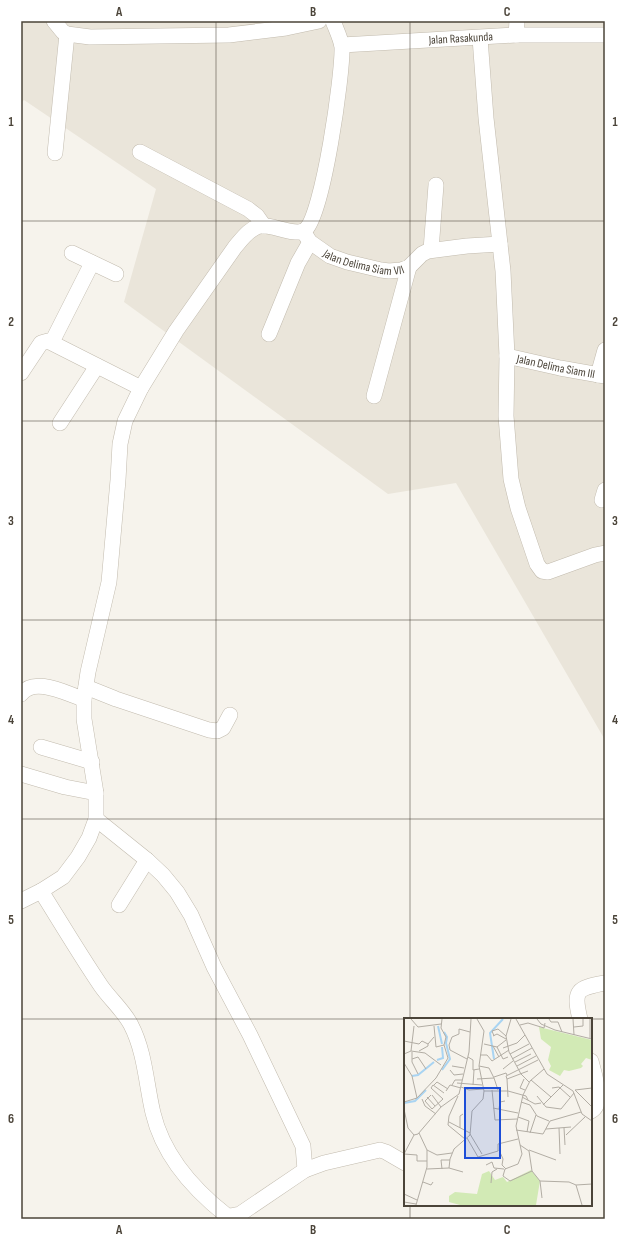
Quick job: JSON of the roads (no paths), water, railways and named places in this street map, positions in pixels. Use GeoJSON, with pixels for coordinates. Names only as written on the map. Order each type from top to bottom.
{"type":"FeatureCollection","features":[{"type":"Feature","properties":{"kind":"street"},"geometry":{"type":"LineString","coordinates":[[54,21],[63,32],[67,34],[90,37],[229,35],[286,28],[319,21]]}},
{"type":"Feature","properties":{"kind":"street"},"geometry":{"type":"LineString","coordinates":[[269,334],[298,263],[308,227],[319,199],[337,107],[342,45],[333,21]]}},
{"type":"Feature","properties":{"kind":"street","name":"Jalan Rasakunda"},"geometry":{"type":"LineString","coordinates":[[342,45],[480,38],[516,28],[579,28],[605,35]]}},
{"type":"Feature","properties":{"kind":"street"},"geometry":{"type":"LineString","coordinates":[[55,153],[67,34]]}},
{"type":"Feature","properties":{"kind":"street"},"geometry":{"type":"LineString","coordinates":[[480,38],[486,118],[500,244],[507,356],[506,416],[511,479],[518,508],[537,564],[542,571],[548,572],[594,555],[605,553]]}},
{"type":"Feature","properties":{"kind":"street"},"geometry":{"type":"LineString","coordinates":[[140,152],[248,209],[257,216],[264,226]]}},
{"type":"Feature","properties":{"kind":"street"},"geometry":{"type":"LineString","coordinates":[[431,250],[436,185]]}},
{"type":"Feature","properties":{"kind":"street"},"geometry":{"type":"LineString","coordinates":[[21,901],[41,891],[63,877],[88,838],[96,820],[96,793],[84,718],[85,693],[88,672],[109,582],[120,444],[127,417],[141,388],[176,332],[235,247],[251,230],[264,226],[295,231],[306,237]]}},
{"type":"Feature","properties":{"kind":"street","name":"Jalan Delima Siam VII"},"geometry":{"type":"LineString","coordinates":[[306,237],[330,256],[347,262],[389,271],[401,270],[409,267],[422,254],[431,250],[500,244]]}},
{"type":"Feature","properties":{"kind":"street"},"geometry":{"type":"LineString","coordinates":[[72,253],[116,274]]}},
{"type":"Feature","properties":{"kind":"street"},"geometry":{"type":"LineString","coordinates":[[52,342],[92,263]]}},
{"type":"Feature","properties":{"kind":"street"},"geometry":{"type":"LineString","coordinates":[[374,396],[409,267]]}},
{"type":"Feature","properties":{"kind":"street"},"geometry":{"type":"LineString","coordinates":[[21,373],[41,343],[45,341],[52,342],[141,388]]}},
{"type":"Feature","properties":{"kind":"street"},"geometry":{"type":"LineString","coordinates":[[602,376],[605,350]]}},
{"type":"Feature","properties":{"kind":"street","name":"Jalan Delima Siam III"},"geometry":{"type":"LineString","coordinates":[[507,356],[602,376]]}},
{"type":"Feature","properties":{"kind":"street"},"geometry":{"type":"LineString","coordinates":[[60,423],[97,366]]}},
{"type":"Feature","properties":{"kind":"street"},"geometry":{"type":"LineString","coordinates":[[21,694],[28,688],[38,685],[85,693],[116,699],[209,730],[217,731],[223,728],[230,715]]}},
{"type":"Feature","properties":{"kind":"street"},"geometry":{"type":"LineString","coordinates":[[41,747],[92,762]]}},
{"type":"Feature","properties":{"kind":"street"},"geometry":{"type":"LineString","coordinates":[[21,774],[65,787],[96,793]]}},
{"type":"Feature","properties":{"kind":"street"},"geometry":{"type":"LineString","coordinates":[[96,820],[147,860],[163,875],[177,892],[191,915],[214,967],[250,1035],[303,1146],[305,1170]]}},
{"type":"Feature","properties":{"kind":"street"},"geometry":{"type":"LineString","coordinates":[[119,905],[147,860]]}},
{"type":"Feature","properties":{"kind":"street"},"geometry":{"type":"LineString","coordinates":[[41,891],[92,973],[130,1024],[143,1057],[153,1113],[160,1134],[172,1158],[192,1183],[226,1215],[234,1216],[240,1214],[305,1170],[324,1163],[380,1150],[404,1162]]}},
{"type":"Feature","properties":{"kind":"street"},"geometry":{"type":"LineString","coordinates":[[580,1018],[576,1000],[580,992],[591,986],[605,983]]}},
{"type":"Feature","properties":{"kind":"street"},"geometry":{"type":"LineString","coordinates":[[592,1067],[598,1104]]}}]}
